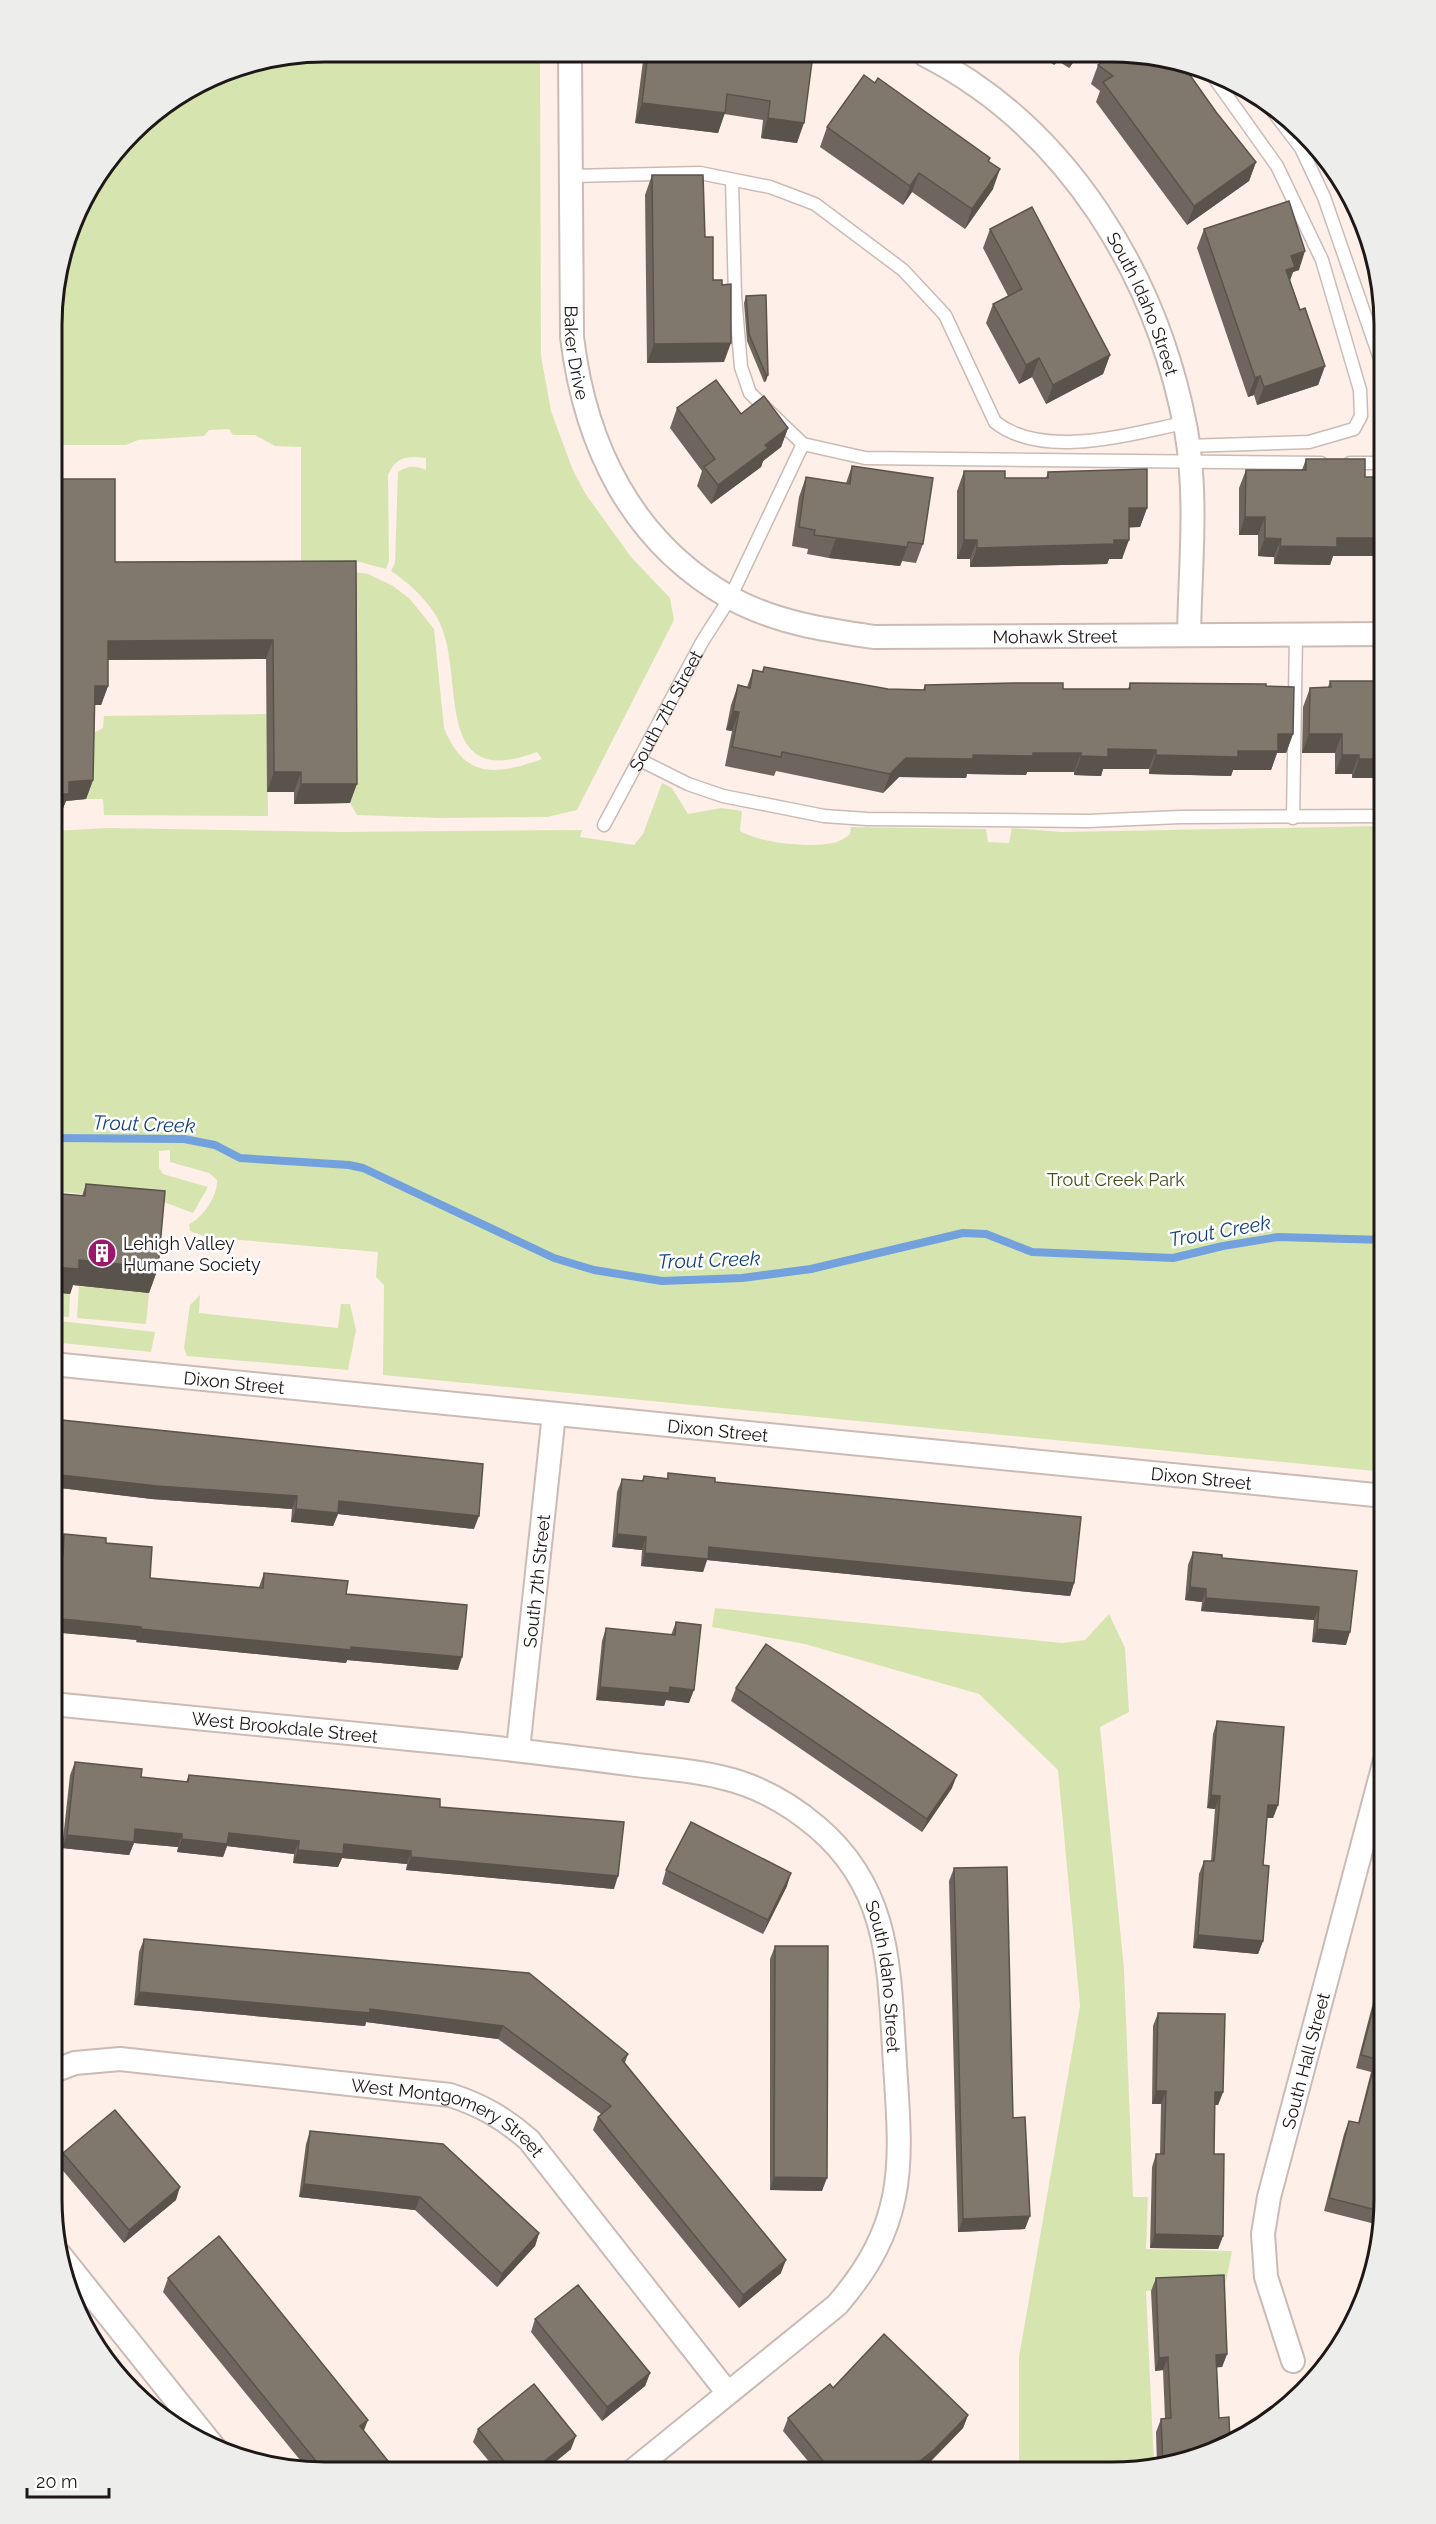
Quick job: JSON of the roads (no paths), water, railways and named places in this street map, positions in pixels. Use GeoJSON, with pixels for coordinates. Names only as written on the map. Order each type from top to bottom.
{"type":"FeatureCollection","features":[{"type":"Feature","properties":{"kind":"street","name":"Baker Drive"},"geometry":{"type":"LineString","coordinates":[[570,62],[572,337],[577,381],[588,423],[605,463],[627,501],[661,544],[693,573],[730,598]]}},
{"type":"Feature","properties":{"kind":"street","name":"South Idaho Street"},"geometry":{"type":"LineString","coordinates":[[936,62],[980,89],[1021,123],[1059,161],[1092,202],[1122,248],[1153,311],[1171,362],[1184,423],[1188,455],[1191,485],[1189,635]]}},
{"type":"Feature","properties":{"kind":"street","name":"Mohawk Street"},"geometry":{"type":"LineString","coordinates":[[730,598],[776,617],[824,630],[874,637],[1374,634]]}},
{"type":"Feature","properties":{"kind":"street","name":"Dixon Street"},"geometry":{"type":"LineString","coordinates":[[62,1366],[1374,1495]]}},
{"type":"Feature","properties":{"kind":"street","name":"South 7th Street"},"geometry":{"type":"LineString","coordinates":[[518,1750],[554,1414]]}},
{"type":"Feature","properties":{"kind":"street","name":"West Brookdale Street"},"geometry":{"type":"LineString","coordinates":[[62,1705],[518,1750]]}},
{"type":"Feature","properties":{"kind":"street","name":"South Idaho Street"},"geometry":{"type":"LineString","coordinates":[[518,1750],[719,1776],[755,1788],[789,1805],[826,1836],[845,1857],[866,1888],[880,1924],[889,1961],[899,2142],[898,2178],[891,2213],[869,2263],[837,2304],[643,2462]]}},
{"type":"Feature","properties":{"kind":"street","name":"South Hall Street"},"geometry":{"type":"LineString","coordinates":[[1293,2361],[1266,2277],[1264,2225],[1269,2197],[1374,1798]]}},
{"type":"Feature","properties":{"kind":"street","name":"West Montgomery Street"},"geometry":{"type":"LineString","coordinates":[[62,2067],[75,2062],[120,2059],[450,2095],[480,2105],[508,2122],[529,2140],[727,2392]]}},
{"type":"Feature","properties":{"kind":"street"},"geometry":{"type":"LineString","coordinates":[[70,2267],[201,2431]]}},
{"type":"Feature","properties":{"kind":"lane"},"geometry":{"type":"LineString","coordinates":[[732,180],[735,296],[741,367],[750,393],[804,444],[865,458],[1068,459],[1188,455],[1309,442],[1354,429],[1361,416],[1357,379],[1322,260],[1277,166],[1219,84]]}},
{"type":"Feature","properties":{"kind":"lane"},"geometry":{"type":"LineString","coordinates":[[1285,127],[1301,148],[1324,197],[1374,341]]}},
{"type":"Feature","properties":{"kind":"lane"},"geometry":{"type":"LineString","coordinates":[[571,176],[700,173],[770,187],[815,204],[903,270],[945,315],[995,422],[1007,432],[1052,444],[1184,423]]}},
{"type":"Feature","properties":{"kind":"lane","name":"South 7th Street"},"geometry":{"type":"LineString","coordinates":[[604,825],[702,642],[730,598],[804,444]]}},
{"type":"Feature","properties":{"kind":"lane"},"geometry":{"type":"LineString","coordinates":[[1188,455],[1374,463]]}},
{"type":"Feature","properties":{"kind":"lane"},"geometry":{"type":"LineString","coordinates":[[1293,818],[1296,635]]}},
{"type":"Feature","properties":{"kind":"lane"},"geometry":{"type":"LineString","coordinates":[[640,760],[688,784],[723,796],[824,816],[867,819],[1088,821],[1180,817],[1374,816]]}},
{"type":"Feature","properties":{"kind":"waterway","name":"Trout Creek"},"geometry":{"type":"LineString","coordinates":[[62,1138],[184,1139],[215,1145],[240,1158],[349,1165],[363,1168],[554,1258],[594,1270],[662,1281],[742,1278],[811,1269],[963,1233],[986,1234],[1032,1252],[1173,1258],[1223,1246],[1278,1237],[1374,1240]]}},
{"type":"Feature","properties":{"kind":"place","name":"Lehigh Valley Humane Society"},"geometry":{"type":"Point","coordinates":[102,1253]}},
{"type":"Feature","properties":{"kind":"park label","name":"Trout Creek Park"},"geometry":{"type":"Point","coordinates":[1116,1179]}}]}
